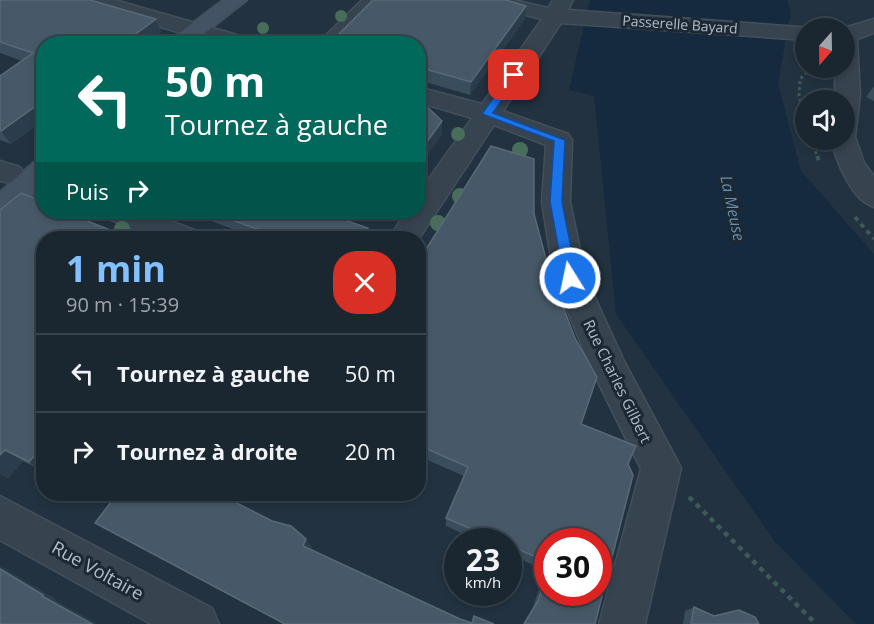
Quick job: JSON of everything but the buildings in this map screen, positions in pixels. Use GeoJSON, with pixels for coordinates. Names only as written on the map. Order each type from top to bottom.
{"type":"FeatureCollection","features":[{"type":"Feature","properties":{"kind":"main road"},"geometry":{"type":"LineString","coordinates":[[203,36],[237,0]]}},
{"type":"Feature","properties":{"kind":"main road"},"geometry":{"type":"LineString","coordinates":[[203,36],[253,0]]}},
{"type":"Feature","properties":{"kind":"main road"},"geometry":{"type":"LineString","coordinates":[[0,208],[36,159]]}},
{"type":"Feature","properties":{"kind":"street"},"geometry":{"type":"LineString","coordinates":[[92,0],[118,3],[203,36]]}},
{"type":"Feature","properties":{"kind":"street"},"geometry":{"type":"LineString","coordinates":[[336,36],[374,0]]}},
{"type":"Feature","properties":{"kind":"street","name":"Passerelle Bayard"},"geometry":{"type":"LineString","coordinates":[[489,0],[559,8],[579,18],[795,32]]}},
{"type":"Feature","properties":{"kind":"street"},"geometry":{"type":"LineString","coordinates":[[426,205],[559,8]]}},
{"type":"Feature","properties":{"kind":"street"},"geometry":{"type":"LineString","coordinates":[[855,33],[874,30]]}},
{"type":"Feature","properties":{"kind":"street"},"geometry":{"type":"LineString","coordinates":[[426,96],[487,114]]}},
{"type":"Feature","properties":{"kind":"street","name":"Rue Charles Gilbert"},"geometry":{"type":"LineString","coordinates":[[487,114],[559,140],[556,202],[570,278],[610,370],[661,468]]}},
{"type":"Feature","properties":{"kind":"street"},"geometry":{"type":"LineString","coordinates":[[847,150],[851,165],[874,197]]}},
{"type":"Feature","properties":{"kind":"street"},"geometry":{"type":"LineString","coordinates":[[136,219],[166,231]]}},
{"type":"Feature","properties":{"kind":"street"},"geometry":{"type":"LineString","coordinates":[[622,624],[661,468]]}},
{"type":"Feature","properties":{"kind":"street","name":"Rue Voltaire"},"geometry":{"type":"LineString","coordinates":[[0,517],[196,624]]}},
{"type":"Feature","properties":{"kind":"path"},"geometry":{"type":"LineString","coordinates":[[661,468],[816,624]]}},
{"type":"Feature","properties":{"kind":"water","name":"La Meuse"},"geometry":{"type":"Polygon","coordinates":[[[590,0],[787,0],[791,11],[778,84],[801,171],[874,254],[874,624],[856,624],[775,542],[616,314],[594,96],[569,90],[590,0]]]}},
{"type":"Feature","properties":{"kind":"route"},"geometry":{"type":"LineString","coordinates":[[514,75],[487,114],[559,140],[556,202],[570,278]]}}]}
